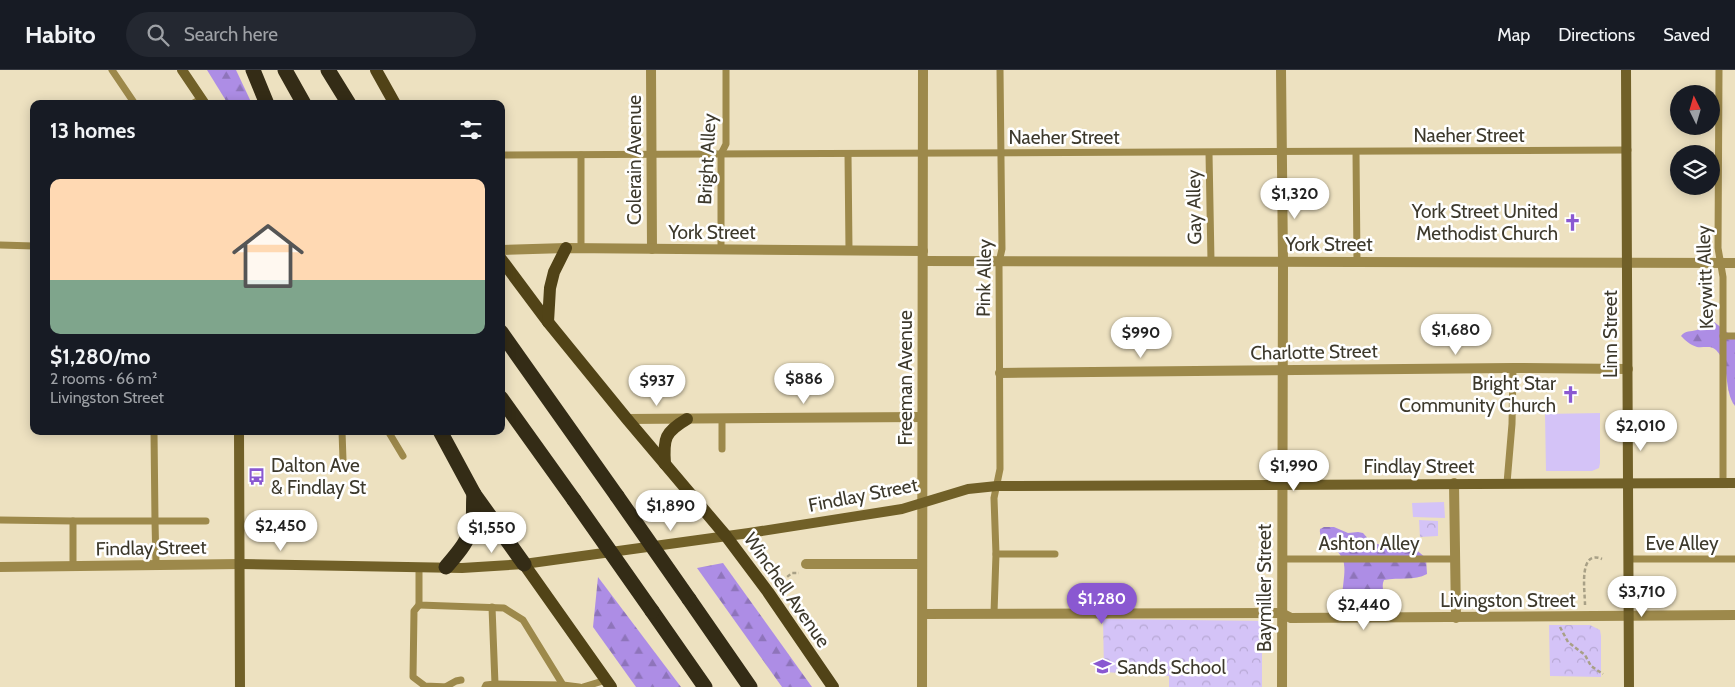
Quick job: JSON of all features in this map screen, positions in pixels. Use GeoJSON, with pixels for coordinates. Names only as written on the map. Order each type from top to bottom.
{"type":"FeatureCollection","features":[{"type":"Feature","properties":{"kind":"highway"},"geometry":{"type":"LineString","coordinates":[[253,70],[265,100]]}},
{"type":"Feature","properties":{"kind":"highway"},"geometry":{"type":"LineString","coordinates":[[285,70],[302,100]]}},
{"type":"Feature","properties":{"kind":"highway"},"geometry":{"type":"LineString","coordinates":[[328,70],[347,100]]}},
{"type":"Feature","properties":{"kind":"highway"},"geometry":{"type":"LineString","coordinates":[[505,338],[750,687]]}},
{"type":"Feature","properties":{"kind":"highway"},"geometry":{"type":"LineString","coordinates":[[505,404],[705,687]]}},
{"type":"Feature","properties":{"kind":"highway"},"geometry":{"type":"LineString","coordinates":[[442,435],[474,494],[524,564]]}},
{"type":"Feature","properties":{"kind":"highway"},"geometry":{"type":"LineString","coordinates":[[446,568],[463,546],[469,534],[472,523],[474,494]]}},
{"type":"Feature","properties":{"kind":"main road"},"geometry":{"type":"LineString","coordinates":[[376,70],[393,100]]}},
{"type":"Feature","properties":{"kind":"main road"},"geometry":{"type":"LineString","coordinates":[[548,322],[550,288],[554,272],[566,248]]}},
{"type":"Feature","properties":{"kind":"main road","name":"Winchell Avenue"},"geometry":{"type":"LineString","coordinates":[[505,264],[548,322],[664,464],[726,536],[768,592],[833,687]]}},
{"type":"Feature","properties":{"kind":"main road"},"geometry":{"type":"LineString","coordinates":[[664,464],[663,445],[667,434],[675,426],[687,419]]}},
{"type":"Feature","properties":{"kind":"main road"},"geometry":{"type":"LineString","coordinates":[[524,564],[608,684]]}},
{"type":"Feature","properties":{"kind":"street"},"geometry":{"type":"LineString","coordinates":[[182,70],[203,100]]}},
{"type":"Feature","properties":{"kind":"street","name":"Colerain Avenue"},"geometry":{"type":"LineString","coordinates":[[651,70],[652,249]]}},
{"type":"Feature","properties":{"kind":"street","name":"Freeman Avenue"},"geometry":{"type":"LineString","coordinates":[[922,687],[923,70]]}},
{"type":"Feature","properties":{"kind":"street","name":"Baymiller Street"},"geometry":{"type":"LineString","coordinates":[[1281,70],[1283,153],[1282,687]]}},
{"type":"Feature","properties":{"kind":"street","name":"Linn Street"},"geometry":{"type":"LineString","coordinates":[[1626,70],[1628,150],[1629,687]]}},
{"type":"Feature","properties":{"kind":"street","name":"York Street"},"geometry":{"type":"LineString","coordinates":[[505,250],[581,248],[849,250],[999,262],[1735,262]]}},
{"type":"Feature","properties":{"kind":"street","name":"Charlotte Street"},"geometry":{"type":"LineString","coordinates":[[1000,373],[1514,368],[1628,369]]}},
{"type":"Feature","properties":{"kind":"street"},"geometry":{"type":"LineString","coordinates":[[627,419],[922,417]]}},
{"type":"Feature","properties":{"kind":"street"},"geometry":{"type":"LineString","coordinates":[[239,435],[240,687]]}},
{"type":"Feature","properties":{"kind":"street"},"geometry":{"type":"LineString","coordinates":[[1454,483],[1456,618]]}},
{"type":"Feature","properties":{"kind":"street","name":"Findlay Street"},"geometry":{"type":"LineString","coordinates":[[0,566],[240,564],[446,568],[524,564],[902,509],[968,489],[997,486],[1735,483]]}},
{"type":"Feature","properties":{"kind":"street"},"geometry":{"type":"LineString","coordinates":[[806,564],[922,564]]}},
{"type":"Feature","properties":{"kind":"street","name":"Livingston Street"},"geometry":{"type":"LineString","coordinates":[[922,614],[1281,613],[1291,618],[1735,615]]}},
{"type":"Feature","properties":{"kind":"lane"},"geometry":{"type":"LineString","coordinates":[[112,70],[133,100]]}},
{"type":"Feature","properties":{"kind":"lane","name":"Bright Alley"},"geometry":{"type":"LineString","coordinates":[[721,250],[721,154],[726,144],[726,70]]}},
{"type":"Feature","properties":{"kind":"lane","name":"Pink Alley"},"geometry":{"type":"LineString","coordinates":[[994,613],[996,554],[994,498],[1000,469],[999,262],[1002,249],[1000,70]]}},
{"type":"Feature","properties":{"kind":"lane","name":"Keywitt Alley"},"geometry":{"type":"LineString","coordinates":[[1719,70],[1718,248],[1721,262],[1723,336],[1723,483]]}},
{"type":"Feature","properties":{"kind":"lane","name":"Naeher Street"},"geometry":{"type":"LineString","coordinates":[[505,155],[1628,150]]}},
{"type":"Feature","properties":{"kind":"lane"},"geometry":{"type":"LineString","coordinates":[[1356,152],[1356,262]]}},
{"type":"Feature","properties":{"kind":"lane","name":"Gay Alley"},"geometry":{"type":"LineString","coordinates":[[1209,153],[1211,261]]}},
{"type":"Feature","properties":{"kind":"lane"},"geometry":{"type":"LineString","coordinates":[[848,154],[849,250]]}},
{"type":"Feature","properties":{"kind":"lane"},"geometry":{"type":"LineString","coordinates":[[581,155],[581,248]]}},
{"type":"Feature","properties":{"kind":"lane"},"geometry":{"type":"LineString","coordinates":[[0,246],[30,246]]}},
{"type":"Feature","properties":{"kind":"lane"},"geometry":{"type":"LineString","coordinates":[[1723,336],[1735,336]]}},
{"type":"Feature","properties":{"kind":"lane"},"geometry":{"type":"LineString","coordinates":[[1507,483],[1514,368]]}},
{"type":"Feature","properties":{"kind":"lane"},"geometry":{"type":"LineString","coordinates":[[722,418],[722,449]]}},
{"type":"Feature","properties":{"kind":"lane"},"geometry":{"type":"LineString","coordinates":[[154,435],[156,565]]}},
{"type":"Feature","properties":{"kind":"lane"},"geometry":{"type":"LineString","coordinates":[[342,435],[343,460]]}},
{"type":"Feature","properties":{"kind":"lane"},"geometry":{"type":"LineString","coordinates":[[390,435],[403,456]]}},
{"type":"Feature","properties":{"kind":"lane"},"geometry":{"type":"LineString","coordinates":[[0,520],[206,521]]}},
{"type":"Feature","properties":{"kind":"lane"},"geometry":{"type":"LineString","coordinates":[[73,521],[73,566]]}},
{"type":"Feature","properties":{"kind":"lane"},"geometry":{"type":"LineString","coordinates":[[996,554],[1055,554]]}},
{"type":"Feature","properties":{"kind":"lane","name":"Ashton Alley"},"geometry":{"type":"LineString","coordinates":[[1283,560],[1456,559]]}},
{"type":"Feature","properties":{"kind":"lane","name":"Eve Alley"},"geometry":{"type":"LineString","coordinates":[[1629,559],[1735,559]]}},
{"type":"Feature","properties":{"kind":"lane"},"geometry":{"type":"LineString","coordinates":[[419,567],[420,605]]}},
{"type":"Feature","properties":{"kind":"lane"},"geometry":{"type":"LineString","coordinates":[[461,680],[448,687],[425,686],[413,677],[414,611],[420,605],[492,606],[504,608],[523,620],[563,686]]}},
{"type":"Feature","properties":{"kind":"lane"},"geometry":{"type":"LineString","coordinates":[[492,606],[495,684]]}},
{"type":"Feature","properties":{"kind":"lane"},"geometry":{"type":"LineString","coordinates":[[484,684],[581,687],[608,684]]}},
{"type":"Feature","properties":{"kind":"path"},"geometry":{"type":"LineString","coordinates":[[1585,605],[1585,567],[1587,560],[1591,557],[1602,559]]}},
{"type":"Feature","properties":{"kind":"path"},"geometry":{"type":"LineString","coordinates":[[768,592],[792,573],[804,573],[806,564]]}},
{"type":"Feature","properties":{"kind":"path"},"geometry":{"type":"LineString","coordinates":[[1558,623],[1568,642],[1585,655],[1591,666],[1603,674]]}},
{"type":"Feature","properties":{"kind":"green space"},"geometry":{"type":"Polygon","coordinates":[[[207,70],[236,70],[250,100],[226,100],[207,70]]]}},
{"type":"Feature","properties":{"kind":"green space"},"geometry":{"type":"Polygon","coordinates":[[[1713,321],[1728,333],[1735,333],[1735,406],[1729,393],[1721,356],[1714,348],[1694,346],[1681,336],[1713,321]]]}},
{"type":"Feature","properties":{"kind":"green space"},"geometry":{"type":"Polygon","coordinates":[[[1600,413],[1599,468],[1592,471],[1546,471],[1545,414],[1600,413]]]}},
{"type":"Feature","properties":{"kind":"green space"},"geometry":{"type":"Polygon","coordinates":[[[1444,502],[1445,518],[1413,517],[1412,503],[1444,502]]]}},
{"type":"Feature","properties":{"kind":"green space"},"geometry":{"type":"Polygon","coordinates":[[[1419,520],[1438,521],[1438,536],[1420,537],[1419,520]]]}},
{"type":"Feature","properties":{"kind":"green space"},"geometry":{"type":"Polygon","coordinates":[[[1334,527],[1348,533],[1363,533],[1370,541],[1380,545],[1396,544],[1414,548],[1426,558],[1427,574],[1412,578],[1384,580],[1383,605],[1363,608],[1348,606],[1343,600],[1344,563],[1336,550],[1322,537],[1320,529],[1334,527]]]}},
{"type":"Feature","properties":{"kind":"green space"},"geometry":{"type":"Polygon","coordinates":[[[723,563],[812,687],[782,687],[697,568],[723,563]]]}},
{"type":"Feature","properties":{"kind":"green space"},"geometry":{"type":"Polygon","coordinates":[[[598,577],[681,687],[636,687],[593,627],[598,577]]]}},
{"type":"Feature","properties":{"kind":"green space"},"geometry":{"type":"Polygon","coordinates":[[[1103,619],[1267,621],[1267,646],[1262,649],[1262,687],[1169,687],[1169,676],[1104,672],[1103,619]]]}},
{"type":"Feature","properties":{"kind":"green space"},"geometry":{"type":"Polygon","coordinates":[[[1549,625],[1590,625],[1600,630],[1601,677],[1550,676],[1549,625]]]}},
{"type":"Feature","properties":{"kind":"place","name":"York Street United Methodist Church"},"geometry":{"type":"Point","coordinates":[1572,222]}},
{"type":"Feature","properties":{"kind":"place","name":"Bright Star Community Church"},"geometry":{"type":"Point","coordinates":[1570,394]}},
{"type":"Feature","properties":{"kind":"place","name":"Dalton Ave & Findlay St"},"geometry":{"type":"Point","coordinates":[257,476]}},
{"type":"Feature","properties":{"kind":"place","name":"Sands School"},"geometry":{"type":"Point","coordinates":[1103,667]}}]}
